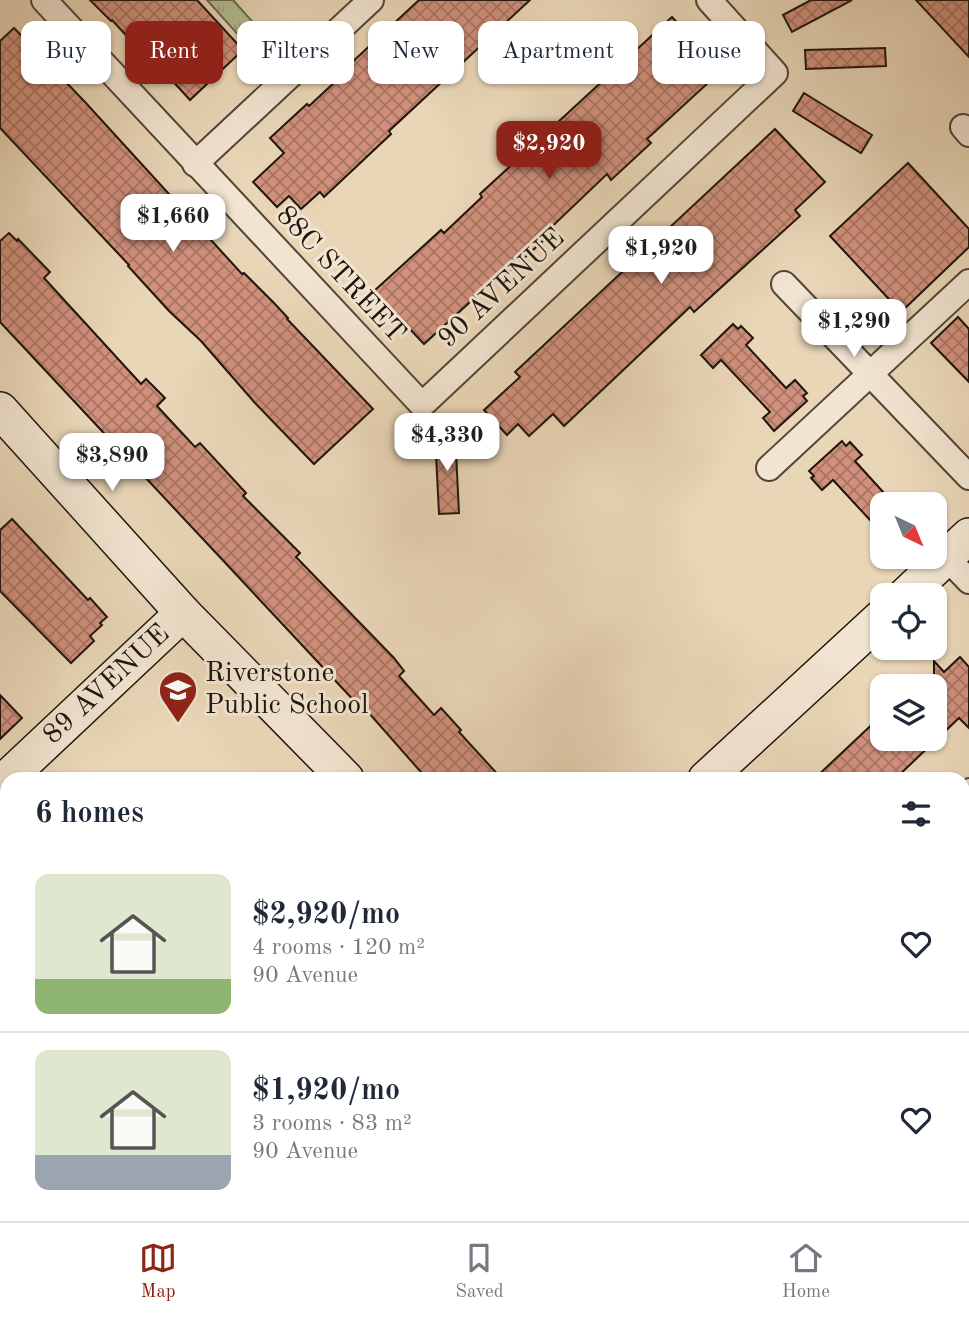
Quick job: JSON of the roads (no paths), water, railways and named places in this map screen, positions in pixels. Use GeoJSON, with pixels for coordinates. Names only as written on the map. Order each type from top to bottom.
{"type":"FeatureCollection","features":[{"type":"Feature","properties":{"kind":"street","name":"88C STREET"},"geometry":{"type":"LineString","coordinates":[[44,0],[422,405]]}},
{"type":"Feature","properties":{"kind":"street"},"geometry":{"type":"LineString","coordinates":[[195,164],[371,0]]}},
{"type":"Feature","properties":{"kind":"street","name":"90 AVENUE"},"geometry":{"type":"LineString","coordinates":[[422,405],[775,73],[709,0]]}},
{"type":"Feature","properties":{"kind":"street"},"geometry":{"type":"LineString","coordinates":[[769,468],[969,282]]}},
{"type":"Feature","properties":{"kind":"street"},"geometry":{"type":"LineString","coordinates":[[785,284],[969,477]]}},
{"type":"Feature","properties":{"kind":"street"},"geometry":{"type":"LineString","coordinates":[[0,410],[183,613],[339,772]]}},
{"type":"Feature","properties":{"kind":"street"},"geometry":{"type":"LineString","coordinates":[[923,583],[961,558]]}},
{"type":"Feature","properties":{"kind":"street","name":"89 AVENUE"},"geometry":{"type":"LineString","coordinates":[[14,772],[183,613]]}},
{"type":"Feature","properties":{"kind":"street"},"geometry":{"type":"LineString","coordinates":[[714,772],[870,628]]}},
{"type":"Feature","properties":{"kind":"place","name":"Riverstone Public School"},"geometry":{"type":"Point","coordinates":[178,724]}}]}
